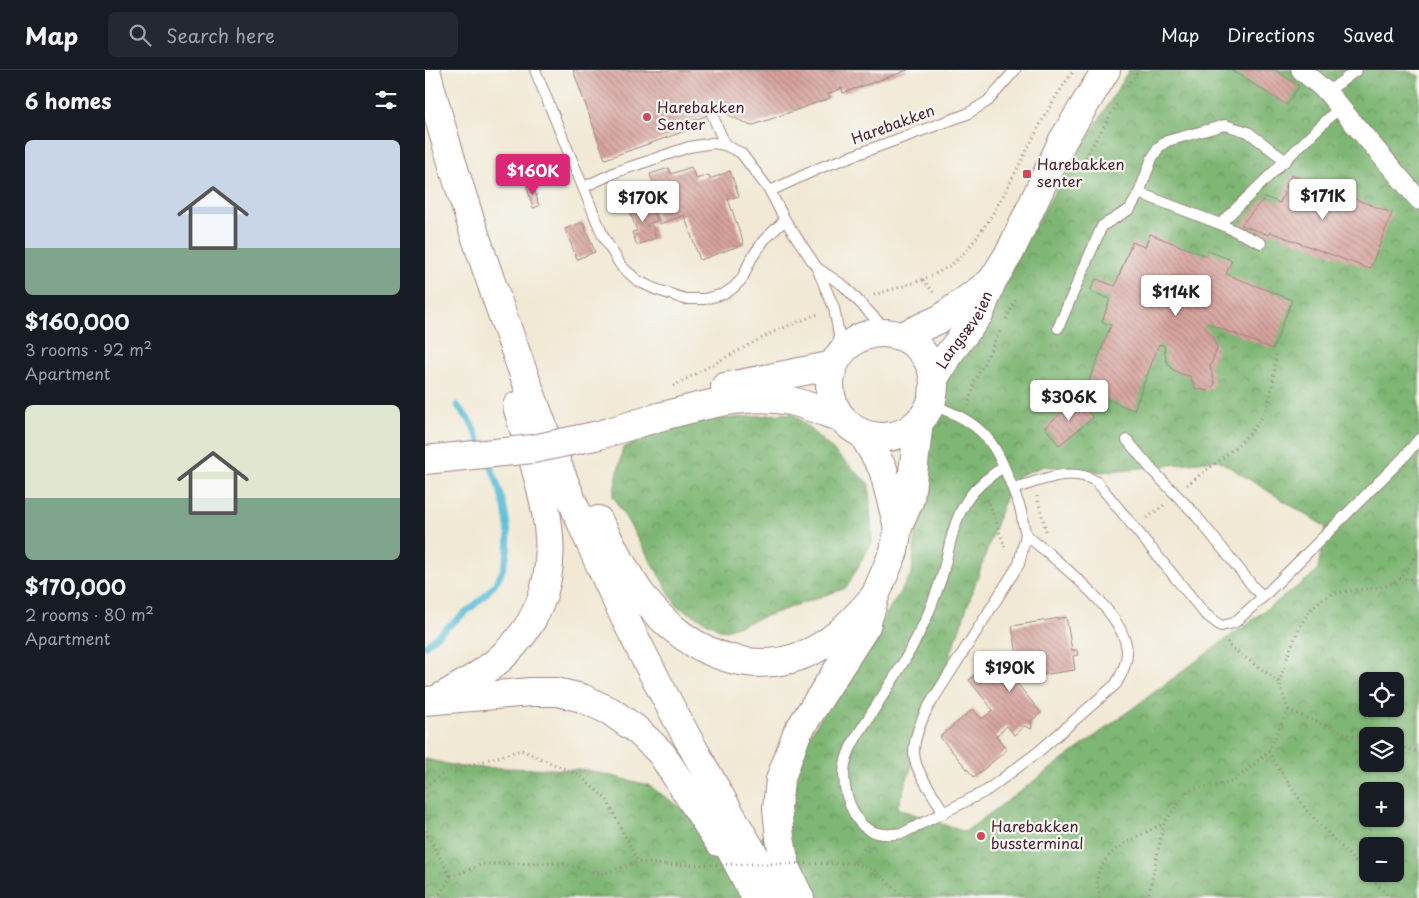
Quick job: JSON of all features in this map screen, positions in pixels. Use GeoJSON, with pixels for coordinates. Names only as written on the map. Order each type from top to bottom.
{"type":"FeatureCollection","features":[{"type":"Feature","properties":{"kind":"main road"},"geometry":{"type":"LineString","coordinates":[[426,70],[465,207],[524,374],[588,539],[627,618],[704,764],[781,898]]}},
{"type":"Feature","properties":{"kind":"main road","name":"Langsæveien"},"geometry":{"type":"LineString","coordinates":[[928,402],[948,355],[980,313],[992,281],[1010,252],[1063,140],[1106,70]]}},
{"type":"Feature","properties":{"kind":"main road"},"geometry":{"type":"LineString","coordinates":[[425,130],[447,210],[473,287],[517,406],[575,545],[613,625],[756,898]]}},
{"type":"Feature","properties":{"kind":"main road","name":"Langsæveien"},"geometry":{"type":"LineString","coordinates":[[895,335],[941,319],[992,281]]}},
{"type":"Feature","properties":{"kind":"main road"},"geometry":{"type":"LineString","coordinates":[[425,446],[487,441],[593,422],[838,358],[863,336],[876,333],[895,335],[914,343],[924,353],[931,366],[928,402],[910,499],[898,527],[894,551],[875,596],[867,626],[797,733],[780,780],[777,808],[780,838],[786,869],[800,898]]}},
{"type":"Feature","properties":{"kind":"main road"},"geometry":{"type":"LineString","coordinates":[[838,358],[830,378],[831,393],[835,406],[883,469],[898,527]]}},
{"type":"Feature","properties":{"kind":"main road"},"geometry":{"type":"LineString","coordinates":[[524,374],[588,501],[641,594],[690,641],[712,654],[736,661],[786,661],[812,650],[837,635],[875,596]]}},
{"type":"Feature","properties":{"kind":"main road"},"geometry":{"type":"LineString","coordinates":[[425,460],[533,449],[608,433],[661,403],[756,398],[792,402],[877,437],[892,436],[907,431],[928,402]]}},
{"type":"Feature","properties":{"kind":"main road"},"geometry":{"type":"LineString","coordinates":[[431,700],[473,679],[504,655],[521,635],[536,610],[547,581],[551,551],[546,507],[517,406]]}},
{"type":"Feature","properties":{"kind":"main road"},"geometry":{"type":"LineString","coordinates":[[431,700],[557,692],[582,698],[611,711],[637,730],[661,753],[756,898]]}},
{"type":"Feature","properties":{"kind":"street"},"geometry":{"type":"LineString","coordinates":[[1301,70],[1327,92],[1419,200]]}},
{"type":"Feature","properties":{"kind":"lane"},"geometry":{"type":"LineString","coordinates":[[535,70],[568,156],[584,187],[603,236],[621,266],[638,281],[655,290],[685,299],[704,299],[724,294],[742,279],[751,259],[764,240],[785,220]]}},
{"type":"Feature","properties":{"kind":"lane","name":"Harebakken"},"geometry":{"type":"LineString","coordinates":[[770,191],[822,167],[967,114],[988,101],[1015,70]]}},
{"type":"Feature","properties":{"kind":"lane"},"geometry":{"type":"LineString","coordinates":[[1327,92],[1357,70]]}},
{"type":"Feature","properties":{"kind":"lane"},"geometry":{"type":"LineString","coordinates":[[1220,224],[1286,162],[1340,107]]}},
{"type":"Feature","properties":{"kind":"lane"},"geometry":{"type":"LineString","coordinates":[[712,114],[725,145]]}},
{"type":"Feature","properties":{"kind":"lane"},"geometry":{"type":"LineString","coordinates":[[1058,328],[1099,230],[1113,218],[1129,209],[1139,193],[1152,158],[1159,147],[1167,141],[1204,129],[1225,125],[1247,132],[1286,162]]}},
{"type":"Feature","properties":{"kind":"lane"},"geometry":{"type":"LineString","coordinates":[[584,187],[616,172],[689,147],[713,143],[725,145],[741,153],[770,191],[785,220],[817,268],[835,308],[838,358]]}},
{"type":"Feature","properties":{"kind":"lane"},"geometry":{"type":"LineString","coordinates":[[1139,193],[1220,224],[1261,243]]}},
{"type":"Feature","properties":{"kind":"lane"},"geometry":{"type":"LineString","coordinates":[[817,268],[845,286],[895,335]]}},
{"type":"Feature","properties":{"kind":"lane"},"geometry":{"type":"LineString","coordinates":[[928,402],[965,419],[987,437],[1011,485],[1021,510],[1026,534],[1019,564],[927,709],[917,729],[913,745],[917,770],[944,813]]}},
{"type":"Feature","properties":{"kind":"lane"},"geometry":{"type":"LineString","coordinates":[[1011,485],[1064,474],[1089,476],[1097,482],[1205,614],[1221,626],[1234,623],[1264,596],[1404,457],[1419,439]]}},
{"type":"Feature","properties":{"kind":"lane"},"geometry":{"type":"LineString","coordinates":[[1127,440],[1194,513],[1255,589],[1264,596]]}},
{"type":"Feature","properties":{"kind":"lane"},"geometry":{"type":"LineString","coordinates":[[1003,467],[974,491],[964,505],[956,521],[941,580],[924,623],[908,655],[848,755],[843,782],[847,801],[859,824],[869,832],[888,835],[903,833],[986,790],[1038,752],[1104,696],[1116,684],[1124,669],[1127,653],[1125,640],[1108,612],[1091,591],[1026,534]]}},
{"type":"Feature","properties":{"kind":"path"},"geometry":{"type":"LineString","coordinates":[[873,296],[923,280],[949,266],[971,246],[1003,195],[1057,95],[1074,70]]}},
{"type":"Feature","properties":{"kind":"path"},"geometry":{"type":"LineString","coordinates":[[1123,94],[1139,70]]}},
{"type":"Feature","properties":{"kind":"path"},"geometry":{"type":"LineString","coordinates":[[1077,173],[1118,101]]}},
{"type":"Feature","properties":{"kind":"path"},"geometry":{"type":"LineString","coordinates":[[923,280],[927,287],[939,298]]}},
{"type":"Feature","properties":{"kind":"path"},"geometry":{"type":"LineString","coordinates":[[661,403],[773,332],[825,310]]}},
{"type":"Feature","properties":{"kind":"path"},"geometry":{"type":"LineString","coordinates":[[965,419],[975,381],[995,341]]}},
{"type":"Feature","properties":{"kind":"path"},"geometry":{"type":"LineString","coordinates":[[1135,528],[1240,441],[1261,420],[1271,393],[1276,353]]}},
{"type":"Feature","properties":{"kind":"path"},"geometry":{"type":"LineString","coordinates":[[1005,556],[1006,550],[987,496],[1011,485]]}},
{"type":"Feature","properties":{"kind":"path"},"geometry":{"type":"LineString","coordinates":[[1400,578],[1419,551]]}},
{"type":"Feature","properties":{"kind":"path"},"geometry":{"type":"LineString","coordinates":[[1279,682],[1297,632],[1309,613],[1323,598],[1346,590],[1377,587],[1400,578],[1419,580]]}},
{"type":"Feature","properties":{"kind":"path"},"geometry":{"type":"LineString","coordinates":[[1100,898],[1095,885],[1100,864],[1111,853],[1164,823],[1189,790],[1233,782],[1268,752],[1288,710],[1279,682],[1229,646],[1221,626]]}},
{"type":"Feature","properties":{"kind":"path"},"geometry":{"type":"LineString","coordinates":[[1288,710],[1359,738]]}},
{"type":"Feature","properties":{"kind":"path"},"geometry":{"type":"LineString","coordinates":[[1404,748],[1419,752]]}},
{"type":"Feature","properties":{"kind":"path"},"geometry":{"type":"LineString","coordinates":[[425,787],[446,772],[521,750],[579,775],[607,800],[638,862]]}},
{"type":"Feature","properties":{"kind":"path"},"geometry":{"type":"LineString","coordinates":[[1268,752],[1307,811],[1390,898]]}},
{"type":"Feature","properties":{"kind":"path"},"geometry":{"type":"LineString","coordinates":[[1148,898],[1164,823]]}},
{"type":"Feature","properties":{"kind":"path"},"geometry":{"type":"LineString","coordinates":[[425,831],[451,878]]}},
{"type":"Feature","properties":{"kind":"path"},"geometry":{"type":"LineString","coordinates":[[853,863],[866,846],[869,832]]}},
{"type":"Feature","properties":{"kind":"path"},"geometry":{"type":"LineString","coordinates":[[437,898],[451,878],[483,864],[561,863],[601,874],[638,862],[666,865],[853,863],[875,871],[905,898]]}},
{"type":"Feature","properties":{"kind":"green space"},"geometry":{"type":"Polygon","coordinates":[[[1129,70],[1405,70],[1419,76],[1419,898],[425,898],[425,759],[461,767],[587,770],[648,785],[753,857],[801,749],[912,573],[922,466],[951,363],[1129,70]],[[1218,460],[1101,472],[1044,466],[1018,476],[1006,496],[897,808],[965,832],[1317,572],[1326,527],[1218,460]]]}},
{"type":"Feature","properties":{"kind":"green space"},"geometry":{"type":"Polygon","coordinates":[[[793,413],[869,484],[872,542],[846,588],[723,631],[677,606],[613,496],[623,448],[685,422],[793,413]]]}},
{"type":"Feature","properties":{"kind":"building","name":"Harebakken Senter"},"geometry":{"type":"Polygon","coordinates":[[[573,70],[908,70],[843,93],[842,88],[828,94],[830,98],[751,126],[727,114],[725,109],[695,120],[697,127],[605,159],[573,70]]]}},
{"type":"Feature","properties":{"kind":"building"},"geometry":{"type":"Polygon","coordinates":[[[1231,70],[1275,70],[1299,86],[1287,105],[1231,70]]]}},
{"type":"Feature","properties":{"kind":"building"},"geometry":{"type":"Polygon","coordinates":[[[691,167],[696,179],[709,175],[710,179],[730,171],[739,196],[728,199],[744,244],[700,260],[684,215],[660,224],[651,200],[658,197],[650,174],[669,168],[671,174],[691,167]]]}},
{"type":"Feature","properties":{"kind":"building"},"geometry":{"type":"Polygon","coordinates":[[[1291,175],[1392,213],[1370,269],[1270,232],[1269,235],[1241,225],[1265,197],[1280,203],[1291,175]]]}},
{"type":"Feature","properties":{"kind":"building"},"geometry":{"type":"Polygon","coordinates":[[[533,184],[539,206],[533,208],[527,186],[533,184]]]}},
{"type":"Feature","properties":{"kind":"building"},"geometry":{"type":"Polygon","coordinates":[[[650,203],[657,221],[646,225],[647,227],[652,225],[656,238],[637,245],[632,232],[637,231],[629,210],[650,203]]]}},
{"type":"Feature","properties":{"kind":"building"},"geometry":{"type":"Polygon","coordinates":[[[583,222],[595,252],[577,259],[565,229],[583,222]]]}},
{"type":"Feature","properties":{"kind":"building"},"geometry":{"type":"Polygon","coordinates":[[[1150,234],[1206,256],[1208,251],[1232,260],[1226,274],[1292,300],[1273,349],[1207,323],[1205,327],[1213,336],[1217,349],[1210,367],[1215,384],[1208,391],[1196,389],[1190,376],[1172,369],[1166,360],[1164,346],[1159,344],[1134,410],[1085,391],[1111,325],[1102,322],[1110,299],[1090,291],[1096,279],[1115,286],[1132,242],[1145,247],[1150,234]]]}},
{"type":"Feature","properties":{"kind":"building"},"geometry":{"type":"Polygon","coordinates":[[[1078,399],[1093,418],[1059,445],[1045,427],[1078,399]]]}},
{"type":"Feature","properties":{"kind":"building"},"geometry":{"type":"Polygon","coordinates":[[[1066,617],[1072,650],[1077,650],[1078,655],[1073,656],[1075,670],[1021,678],[1016,682],[1041,713],[1031,721],[1032,729],[1024,726],[1014,735],[1007,726],[996,736],[1007,750],[974,777],[940,737],[973,709],[982,719],[993,710],[969,680],[995,658],[1005,670],[1018,659],[1012,626],[1066,617]]]}},
{"type":"Feature","properties":{"kind":"waterway"},"geometry":{"type":"LineString","coordinates":[[457,405],[470,421],[483,448]]}},
{"type":"Feature","properties":{"kind":"waterway"},"geometry":{"type":"LineString","coordinates":[[425,646],[478,602],[494,585],[502,571],[507,556],[507,523],[504,506],[488,460]]}},
{"type":"Feature","properties":{"kind":"place","name":"Harebakken Senter"},"geometry":{"type":"Point","coordinates":[647,117]}},
{"type":"Feature","properties":{"kind":"place","name":"Harebakken senter"},"geometry":{"type":"Point","coordinates":[1027,174]}},
{"type":"Feature","properties":{"kind":"place","name":"Harebakken bussterminal"},"geometry":{"type":"Point","coordinates":[981,836]}}]}
